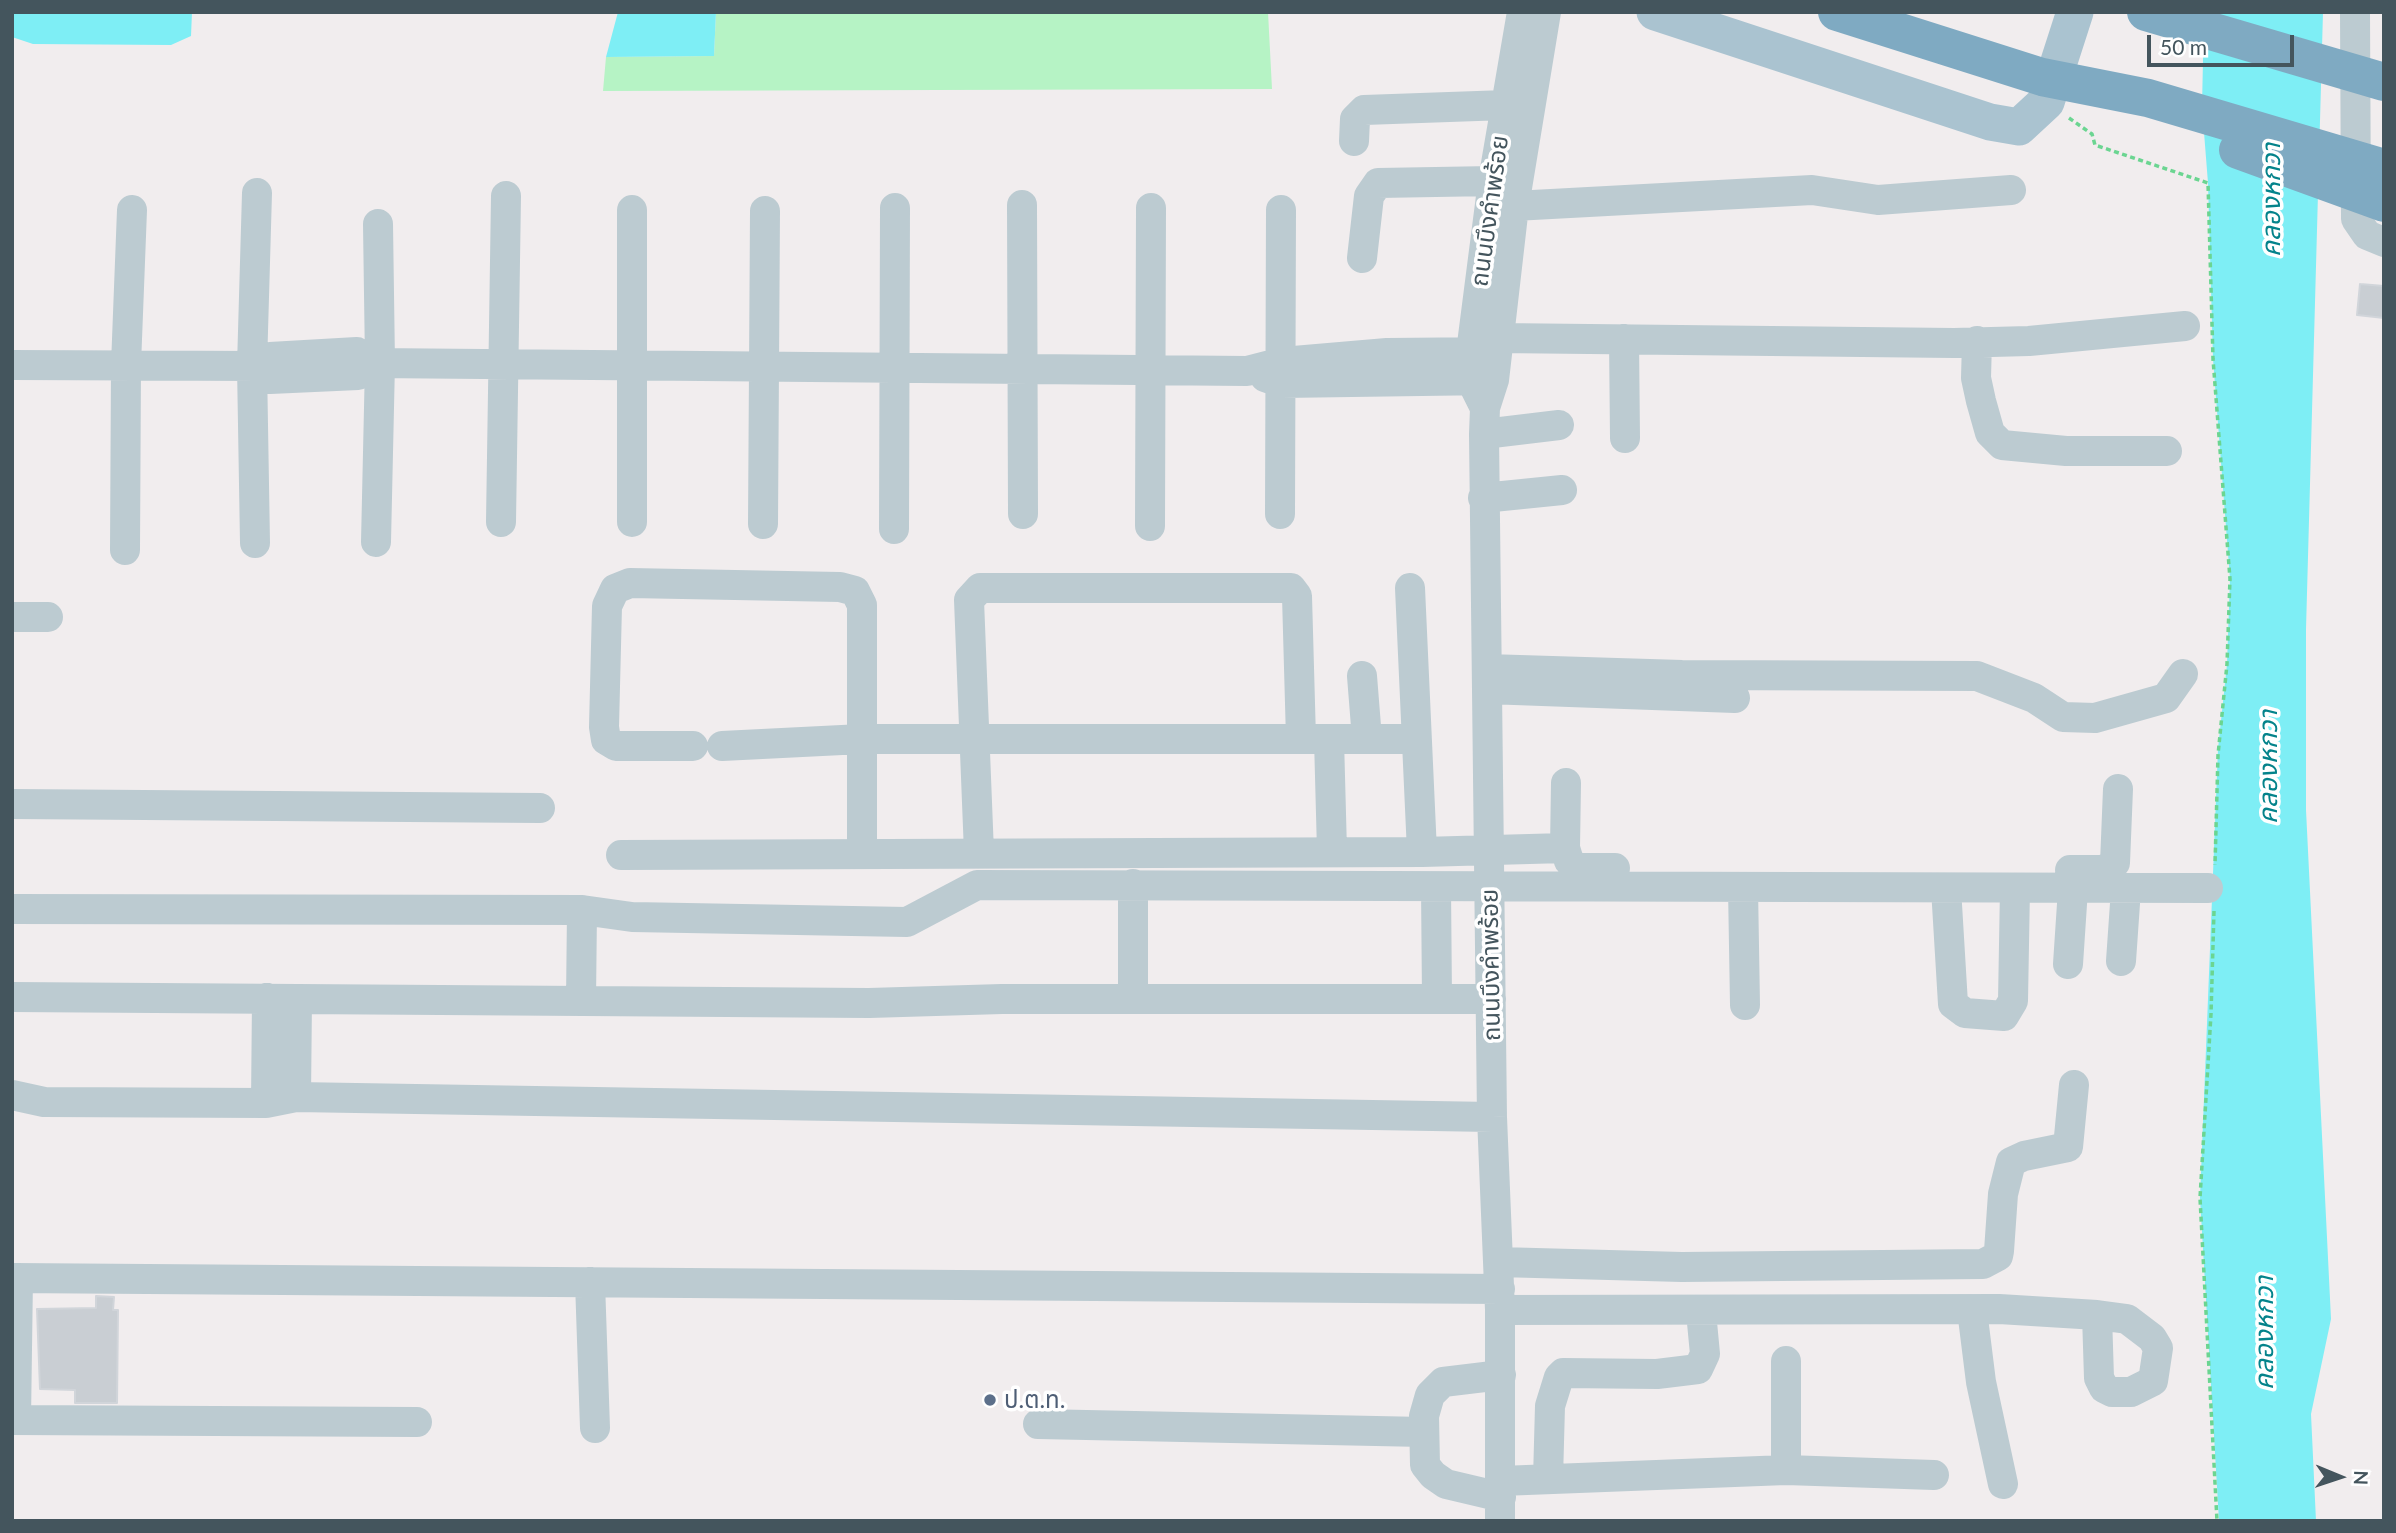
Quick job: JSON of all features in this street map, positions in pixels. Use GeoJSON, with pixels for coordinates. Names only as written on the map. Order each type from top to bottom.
{"type":"FeatureCollection","features":[{"type":"Feature","properties":{"kind":"highway"},"geometry":{"type":"LineString","coordinates":[[2146,12],[2384,82]]}},
{"type":"Feature","properties":{"kind":"highway"},"geometry":{"type":"LineString","coordinates":[[1848,16],[2044,90],[2261,158],[2384,203]]}},
{"type":"Feature","properties":{"kind":"highway"},"geometry":{"type":"LineString","coordinates":[[2044,90],[2148,98],[2384,168]]}},
{"type":"Feature","properties":{"kind":"main road"},"geometry":{"type":"LineString","coordinates":[[1655,12],[1990,122],[2019,127],[2044,90],[2075,12]]}},
{"type":"Feature","properties":{"kind":"street","name":"ถนนบึงคำพร้อย"},"geometry":{"type":"LineString","coordinates":[[1500,1500],[1500,1287],[1492,1117],[1484,421],[1493,181],[1522,12]]}},
{"type":"Feature","properties":{"kind":"street","name":"ถนนบึงคำพร้อย"},"geometry":{"type":"LineString","coordinates":[[1486,360],[1546,12]]}},
{"type":"Feature","properties":{"kind":"street"},"geometry":{"type":"LineString","coordinates":[[2355,12],[2356,219],[2367,235],[2384,242]]}},
{"type":"Feature","properties":{"kind":"street"},"geometry":{"type":"LineString","coordinates":[[1354,141],[1355,119],[1364,110],[1506,105]]}},
{"type":"Feature","properties":{"kind":"street"},"geometry":{"type":"LineString","coordinates":[[1363,258],[1368,196],[1378,183],[1493,181]]}},
{"type":"Feature","properties":{"kind":"street"},"geometry":{"type":"LineString","coordinates":[[1514,206],[1812,190],[1878,200],[2011,191]]}},
{"type":"Feature","properties":{"kind":"street"},"geometry":{"type":"LineString","coordinates":[[255,543],[257,193]]}},
{"type":"Feature","properties":{"kind":"street"},"geometry":{"type":"LineString","coordinates":[[501,522],[506,195]]}},
{"type":"Feature","properties":{"kind":"street"},"geometry":{"type":"LineString","coordinates":[[1022,205],[1023,514]]}},
{"type":"Feature","properties":{"kind":"street"},"geometry":{"type":"LineString","coordinates":[[894,529],[895,208]]}},
{"type":"Feature","properties":{"kind":"street"},"geometry":{"type":"LineString","coordinates":[[1150,526],[1151,208]]}},
{"type":"Feature","properties":{"kind":"street"},"geometry":{"type":"LineString","coordinates":[[632,210],[632,522]]}},
{"type":"Feature","properties":{"kind":"street"},"geometry":{"type":"LineString","coordinates":[[1280,514],[1281,210]]}},
{"type":"Feature","properties":{"kind":"street"},"geometry":{"type":"LineString","coordinates":[[125,550],[126,365],[132,211]]}},
{"type":"Feature","properties":{"kind":"street"},"geometry":{"type":"LineString","coordinates":[[763,524],[765,211]]}},
{"type":"Feature","properties":{"kind":"street"},"geometry":{"type":"LineString","coordinates":[[376,542],[379,223]]}},
{"type":"Feature","properties":{"kind":"street"},"geometry":{"type":"LineString","coordinates":[[12,365],[255,366],[270,379],[358,376],[377,363],[1151,368],[1282,372],[1486,360],[1624,339],[2028,341],[2185,326]]}},
{"type":"Feature","properties":{"kind":"street"},"geometry":{"type":"LineString","coordinates":[[1624,339],[1625,438]]}},
{"type":"Feature","properties":{"kind":"street"},"geometry":{"type":"LineString","coordinates":[[1977,341],[1976,378],[1981,401],[1990,433],[2002,445],[2066,451],[2167,451]]}},
{"type":"Feature","properties":{"kind":"street"},"geometry":{"type":"LineString","coordinates":[[1484,421],[1559,425]]}},
{"type":"Feature","properties":{"kind":"street"},"geometry":{"type":"LineString","coordinates":[[1483,498],[1562,490]]}},
{"type":"Feature","properties":{"kind":"street"},"geometry":{"type":"LineString","coordinates":[[862,853],[862,738],[862,605],[855,591],[840,587],[630,583],[615,589],[607,606],[604,727],[606,740],[616,746],[708,746],[862,738],[1416,739]]}},
{"type":"Feature","properties":{"kind":"street"},"geometry":{"type":"LineString","coordinates":[[979,853],[968,600],[980,588],[1276,585],[1291,588],[1297,596],[1332,851]]}},
{"type":"Feature","properties":{"kind":"street"},"geometry":{"type":"LineString","coordinates":[[1410,587],[1422,852]]}},
{"type":"Feature","properties":{"kind":"street"},"geometry":{"type":"LineString","coordinates":[[12,617],[48,617]]}},
{"type":"Feature","properties":{"kind":"street"},"geometry":{"type":"LineString","coordinates":[[1487,679],[1682,675],[1977,676],[2034,698],[2063,717],[2095,718],[2166,698],[2183,674]]}},
{"type":"Feature","properties":{"kind":"street"},"geometry":{"type":"LineString","coordinates":[[1362,676],[1367,739]]}},
{"type":"Feature","properties":{"kind":"street"},"geometry":{"type":"LineString","coordinates":[[1487,679],[1735,698]]}},
{"type":"Feature","properties":{"kind":"street"},"geometry":{"type":"LineString","coordinates":[[1566,783],[1565,848],[1569,861],[1577,867],[1760,871],[2104,870],[2116,863],[2118,789]]}},
{"type":"Feature","properties":{"kind":"street"},"geometry":{"type":"LineString","coordinates":[[12,804],[540,808]]}},
{"type":"Feature","properties":{"kind":"street"},"geometry":{"type":"LineString","coordinates":[[621,855],[1422,852],[1489,848],[1565,848]]}},
{"type":"Feature","properties":{"kind":"street"},"geometry":{"type":"LineString","coordinates":[[1133,884],[1133,998]]}},
{"type":"Feature","properties":{"kind":"street"},"geometry":{"type":"LineString","coordinates":[[12,909],[582,911],[632,917],[907,922],[977,885],[2212,891]]}},
{"type":"Feature","properties":{"kind":"street"},"geometry":{"type":"LineString","coordinates":[[1436,887],[1437,999]]}},
{"type":"Feature","properties":{"kind":"street"},"geometry":{"type":"LineString","coordinates":[[1743,887],[1745,1005]]}},
{"type":"Feature","properties":{"kind":"street"},"geometry":{"type":"LineString","coordinates":[[1946,888],[1953,1004],[1965,1013],[2004,1016],[2013,1001],[2015,888]]}},
{"type":"Feature","properties":{"kind":"street"},"geometry":{"type":"LineString","coordinates":[[2068,964],[2073,889]]}},
{"type":"Feature","properties":{"kind":"street"},"geometry":{"type":"LineString","coordinates":[[2121,961],[2126,889]]}},
{"type":"Feature","properties":{"kind":"street"},"geometry":{"type":"LineString","coordinates":[[581,1001],[582,911]]}},
{"type":"Feature","properties":{"kind":"street"},"geometry":{"type":"LineString","coordinates":[[12,997],[869,1003],[1133,998],[1491,999]]}},
{"type":"Feature","properties":{"kind":"street"},"geometry":{"type":"LineString","coordinates":[[266,1103],[267,998]]}},
{"type":"Feature","properties":{"kind":"street"},"geometry":{"type":"LineString","coordinates":[[296,1097],[297,999]]}},
{"type":"Feature","properties":{"kind":"street"},"geometry":{"type":"LineString","coordinates":[[417,1422],[14,1420],[15,1278],[1500,1287],[1682,1267],[1983,1264],[1998,1256],[2003,1195],[2011,1162],[2024,1156],[2068,1147],[2074,1085]]}},
{"type":"Feature","properties":{"kind":"street"},"geometry":{"type":"LineString","coordinates":[[12,1095],[44,1102],[266,1103],[296,1097],[1492,1117]]}},
{"type":"Feature","properties":{"kind":"street"},"geometry":{"type":"LineString","coordinates":[[590,1282],[595,1428]]}},
{"type":"Feature","properties":{"kind":"street"},"geometry":{"type":"LineString","coordinates":[[1500,1287],[1701,1312],[1972,1310],[2097,1315]]}},
{"type":"Feature","properties":{"kind":"street"},"geometry":{"type":"LineString","coordinates":[[1972,1310],[1981,1382],[2003,1484]]}},
{"type":"Feature","properties":{"kind":"street"},"geometry":{"type":"LineString","coordinates":[[1548,1479],[1550,1406],[1559,1377],[1563,1374],[1680,1373],[1698,1369],[1705,1354],[1701,1312]]}},
{"type":"Feature","properties":{"kind":"street"},"geometry":{"type":"LineString","coordinates":[[1786,1361],[1786,1470]]}},
{"type":"Feature","properties":{"kind":"street"},"geometry":{"type":"LineString","coordinates":[[1501,1375],[1443,1382],[1430,1395],[1424,1432],[1425,1465],[1446,1484],[1500,1500],[1548,1479],[1786,1470],[1934,1475]]}},
{"type":"Feature","properties":{"kind":"street"},"geometry":{"type":"LineString","coordinates":[[1038,1424],[1424,1432]]}},
{"type":"Feature","properties":{"kind":"path"},"geometry":{"type":"LineString","coordinates":[[2044,90],[2092,134],[2095,145],[2208,183],[2213,359],[2230,579],[2227,664],[2218,755],[2212,891],[2211,1014],[2200,1198],[2217,1521]]}},
{"type":"Feature","properties":{"kind":"green space"},"geometry":{"type":"Polygon","coordinates":[[[716,12],[1268,12],[1272,89],[603,91],[606,57],[714,56],[716,12]]]}},
{"type":"Feature","properties":{"kind":"water"},"geometry":{"type":"Polygon","coordinates":[[[12,12],[192,12],[191,36],[171,45],[33,44],[12,37],[12,12]]]}},
{"type":"Feature","properties":{"kind":"water"},"geometry":{"type":"Polygon","coordinates":[[[618,12],[716,12],[714,56],[606,57],[618,12]]]}},
{"type":"Feature","properties":{"kind":"water","name":"คลองหกวา"},"geometry":{"type":"Polygon","coordinates":[[[2204,12],[2323,12],[2306,629],[2306,810],[2331,1319],[2311,1414],[2316,1521],[2219,1521],[2200,1198],[2218,749],[2227,664],[2230,579],[2213,359],[2208,183],[2202,107],[2204,12]]]}},
{"type":"Feature","properties":{"kind":"building"},"geometry":{"type":"Polygon","coordinates":[[[2360,284],[2384,286],[2384,318],[2357,315],[2360,284]]]}},
{"type":"Feature","properties":{"kind":"building"},"geometry":{"type":"Polygon","coordinates":[[[96,1296],[114,1297],[113,1310],[118,1310],[117,1403],[75,1403],[75,1390],[40,1389],[37,1309],[96,1308],[96,1296]]]}},
{"type":"Feature","properties":{"kind":"place","name":"ป.ต.ท."},"geometry":{"type":"Point","coordinates":[990,1400]}}]}
